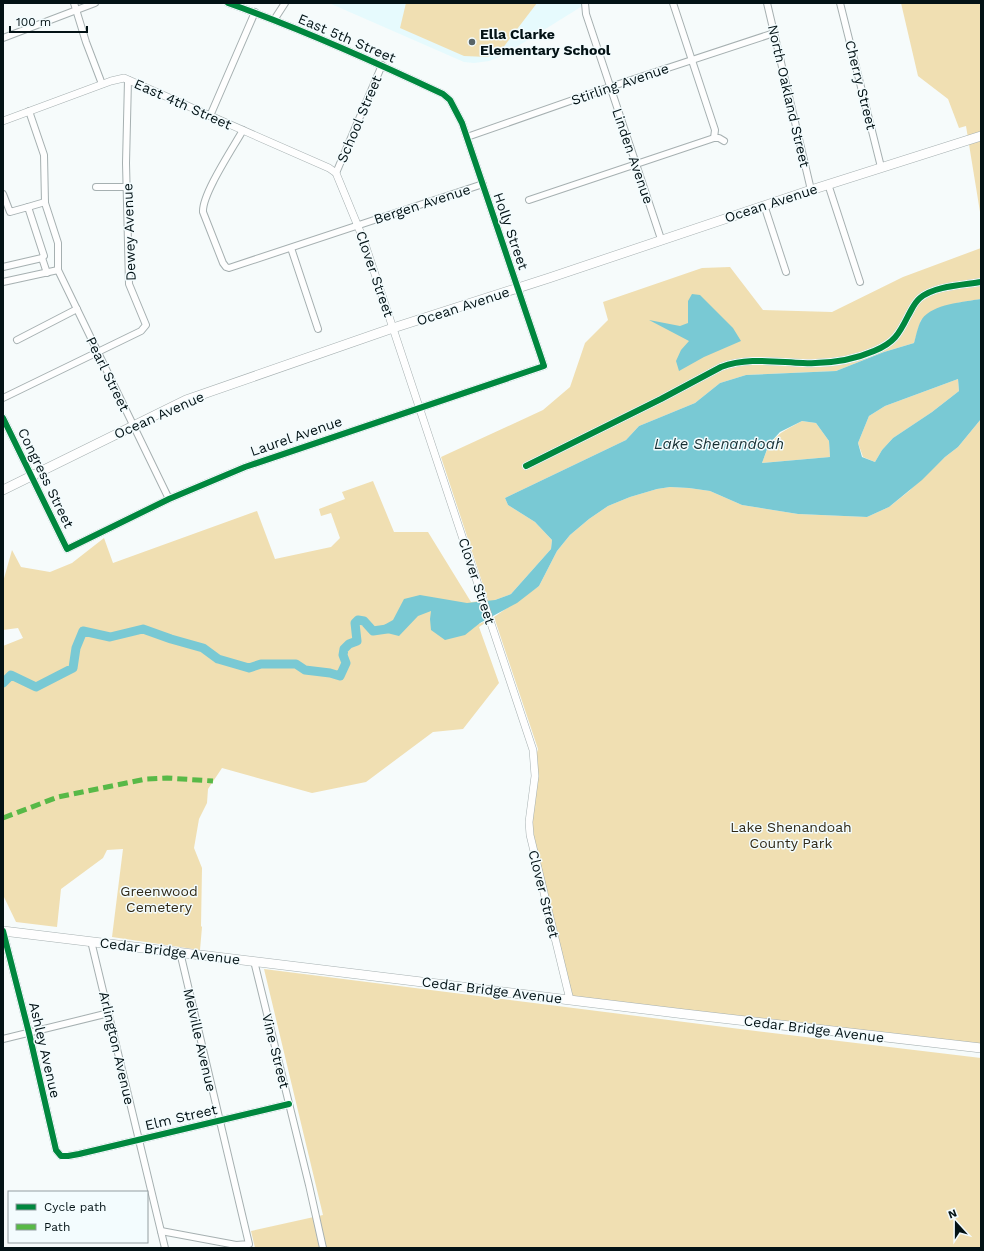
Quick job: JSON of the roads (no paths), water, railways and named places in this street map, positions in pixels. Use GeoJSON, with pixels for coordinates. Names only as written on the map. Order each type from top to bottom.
{"type":"FeatureCollection","features":[{"type":"Feature","properties":{"kind":"main road","name":"Ocean Avenue"},"geometry":{"type":"LineString","coordinates":[[3,490],[186,400],[393,328],[518,288],[661,239],[981,136]]}},
{"type":"Feature","properties":{"kind":"main road","name":"Cedar Bridge Avenue"},"geometry":{"type":"LineString","coordinates":[[3,931],[981,1048]]}},
{"type":"Feature","properties":{"kind":"street"},"geometry":{"type":"LineString","coordinates":[[74,3],[86,42],[102,84]]}},
{"type":"Feature","properties":{"kind":"street"},"geometry":{"type":"LineString","coordinates":[[3,38],[95,3]]}},
{"type":"Feature","properties":{"kind":"street","name":"East 5th Street"},"geometry":{"type":"LineString","coordinates":[[228,3],[255,12],[360,55],[443,94],[452,103]]}},
{"type":"Feature","properties":{"kind":"street"},"geometry":{"type":"LineString","coordinates":[[274,20],[285,3]]}},
{"type":"Feature","properties":{"kind":"street","name":"Linden Avenue"},"geometry":{"type":"LineString","coordinates":[[585,3],[586,14],[661,239]]}},
{"type":"Feature","properties":{"kind":"street"},"geometry":{"type":"LineString","coordinates":[[673,3],[715,130],[714,138]]}},
{"type":"Feature","properties":{"kind":"street","name":"North Oakland Street"},"geometry":{"type":"LineString","coordinates":[[766,3],[811,190]]}},
{"type":"Feature","properties":{"kind":"street","name":"Cherry Street"},"geometry":{"type":"LineString","coordinates":[[840,3],[881,167]]}},
{"type":"Feature","properties":{"kind":"street"},"geometry":{"type":"LineString","coordinates":[[210,116],[255,12]]}},
{"type":"Feature","properties":{"kind":"street","name":"Stirling Avenue"},"geometry":{"type":"LineString","coordinates":[[467,137],[610,87],[774,33]]}},
{"type":"Feature","properties":{"kind":"street","name":"School Street"},"geometry":{"type":"LineString","coordinates":[[336,173],[382,65]]}},
{"type":"Feature","properties":{"kind":"street","name":"East 4th Street"},"geometry":{"type":"LineString","coordinates":[[3,121],[102,84],[124,78],[329,168],[336,173]]}},
{"type":"Feature","properties":{"kind":"street","name":"Dewey Avenue"},"geometry":{"type":"LineString","coordinates":[[97,351],[141,331],[146,325],[129,284],[127,187],[128,80]]}},
{"type":"Feature","properties":{"kind":"street","name":"Holly Street"},"geometry":{"type":"LineString","coordinates":[[452,103],[467,137],[518,288],[544,366],[541,368]]}},
{"type":"Feature","properties":{"kind":"street"},"geometry":{"type":"LineString","coordinates":[[3,282],[58,270],[58,243],[45,202],[44,155],[29,111]]}},
{"type":"Feature","properties":{"kind":"street","name":"Bergen Avenue"},"geometry":{"type":"LineString","coordinates":[[243,130],[210,188],[202,206],[203,212],[225,265],[229,268],[483,184]]}},
{"type":"Feature","properties":{"kind":"street"},"geometry":{"type":"LineString","coordinates":[[530,200],[714,138],[719,138],[724,141]]}},
{"type":"Feature","properties":{"kind":"street","name":"Clover Street"},"geometry":{"type":"LineString","coordinates":[[336,173],[358,225],[420,407],[533,750],[535,776],[529,822],[530,835],[570,1000]]}},
{"type":"Feature","properties":{"kind":"street"},"geometry":{"type":"LineString","coordinates":[[828,184],[860,282]]}},
{"type":"Feature","properties":{"kind":"street"},"geometry":{"type":"LineString","coordinates":[[96,188],[127,187]]}},
{"type":"Feature","properties":{"kind":"street"},"geometry":{"type":"LineString","coordinates":[[3,194],[10,212]]}},
{"type":"Feature","properties":{"kind":"street"},"geometry":{"type":"LineString","coordinates":[[3,215],[45,202]]}},
{"type":"Feature","properties":{"kind":"street"},"geometry":{"type":"LineString","coordinates":[[764,205],[786,272]]}},
{"type":"Feature","properties":{"kind":"street"},"geometry":{"type":"LineString","coordinates":[[28,207],[44,256],[42,258],[46,273]]}},
{"type":"Feature","properties":{"kind":"street"},"geometry":{"type":"LineString","coordinates":[[291,248],[318,329]]}},
{"type":"Feature","properties":{"kind":"street"},"geometry":{"type":"LineString","coordinates":[[3,267],[42,258]]}},
{"type":"Feature","properties":{"kind":"street","name":"Pearl Street"},"geometry":{"type":"LineString","coordinates":[[58,270],[169,499]]}},
{"type":"Feature","properties":{"kind":"street"},"geometry":{"type":"LineString","coordinates":[[526,466],[661,399],[721,366],[730,363],[743,361],[829,363],[851,359],[874,351],[896,338],[914,304],[925,295],[936,290],[981,282]]}},
{"type":"Feature","properties":{"kind":"street"},"geometry":{"type":"LineString","coordinates":[[17,340],[77,309]]}},
{"type":"Feature","properties":{"kind":"street"},"geometry":{"type":"LineString","coordinates":[[3,398],[97,351]]}},
{"type":"Feature","properties":{"kind":"street","name":"Laurel Avenue"},"geometry":{"type":"LineString","coordinates":[[67,548],[169,499],[245,467],[420,407],[541,368]]}},
{"type":"Feature","properties":{"kind":"street","name":"Congress Street"},"geometry":{"type":"LineString","coordinates":[[3,418],[67,548]]}},
{"type":"Feature","properties":{"kind":"street","name":"Ashley Avenue"},"geometry":{"type":"LineString","coordinates":[[3,931],[29,1033],[56,1150],[61,1156],[79,1154]]}},
{"type":"Feature","properties":{"kind":"street","name":"Arlington Avenue"},"geometry":{"type":"LineString","coordinates":[[91,941],[165,1248]]}},
{"type":"Feature","properties":{"kind":"street","name":"Melville Avenue"},"geometry":{"type":"LineString","coordinates":[[161,1231],[236,1245],[249,1244],[180,952]]}},
{"type":"Feature","properties":{"kind":"street","name":"Vine Street"},"geometry":{"type":"LineString","coordinates":[[254,961],[323,1248]]}},
{"type":"Feature","properties":{"kind":"street"},"geometry":{"type":"LineString","coordinates":[[3,1039],[109,1013]]}},
{"type":"Feature","properties":{"kind":"street","name":"Elm Street"},"geometry":{"type":"LineString","coordinates":[[79,1154],[289,1104]]}},
{"type":"Feature","properties":{"kind":"water"},"geometry":{"type":"Polygon","coordinates":[[[692,294],[700,295],[733,328],[741,341],[704,357],[679,371],[676,361],[681,350],[689,341],[649,320],[680,326],[688,323],[688,301],[692,294]]]}},
{"type":"Feature","properties":{"kind":"water","name":"Lake Shenandoah"},"geometry":{"type":"Polygon","coordinates":[[[981,299],[981,419],[958,447],[945,457],[922,480],[889,507],[867,517],[798,514],[742,505],[710,491],[670,487],[657,489],[630,497],[608,506],[589,519],[570,535],[557,551],[539,586],[517,603],[480,623],[465,635],[445,640],[431,630],[431,611],[418,616],[399,636],[375,630],[393,620],[404,599],[420,595],[467,603],[495,600],[511,594],[551,549],[552,540],[535,522],[508,505],[505,498],[626,440],[639,426],[695,403],[720,383],[746,375],[836,371],[884,352],[914,343],[918,327],[922,319],[933,310],[949,304],[981,299]],[[958,379],[885,406],[869,416],[858,443],[862,457],[875,462],[882,450],[893,438],[932,412],[959,391],[958,379]],[[802,421],[780,432],[769,444],[762,463],[830,457],[829,441],[816,423],[802,421]]]}},
{"type":"Feature","properties":{"kind":"waterway"},"geometry":{"type":"LineString","coordinates":[[3,683],[11,675],[36,687],[73,668],[76,648],[83,631],[110,637],[143,629],[203,648],[218,659],[249,668],[261,664],[296,664],[305,670],[330,673],[340,676],[346,663],[343,655],[344,649],[349,644],[357,641],[355,623],[358,620],[364,621],[373,631],[387,629]]}},
{"type":"Feature","properties":{"kind":"place","name":"Ella Clarke Elementary School"},"geometry":{"type":"Point","coordinates":[472,42]}},
{"type":"Feature","properties":{"kind":"park label","name":"Lake Shenandoah County Park"},"geometry":{"type":"Point","coordinates":[791,836]}},
{"type":"Feature","properties":{"kind":"park label","name":"Greenwood Cemetery"},"geometry":{"type":"Point","coordinates":[159,900]}}]}
